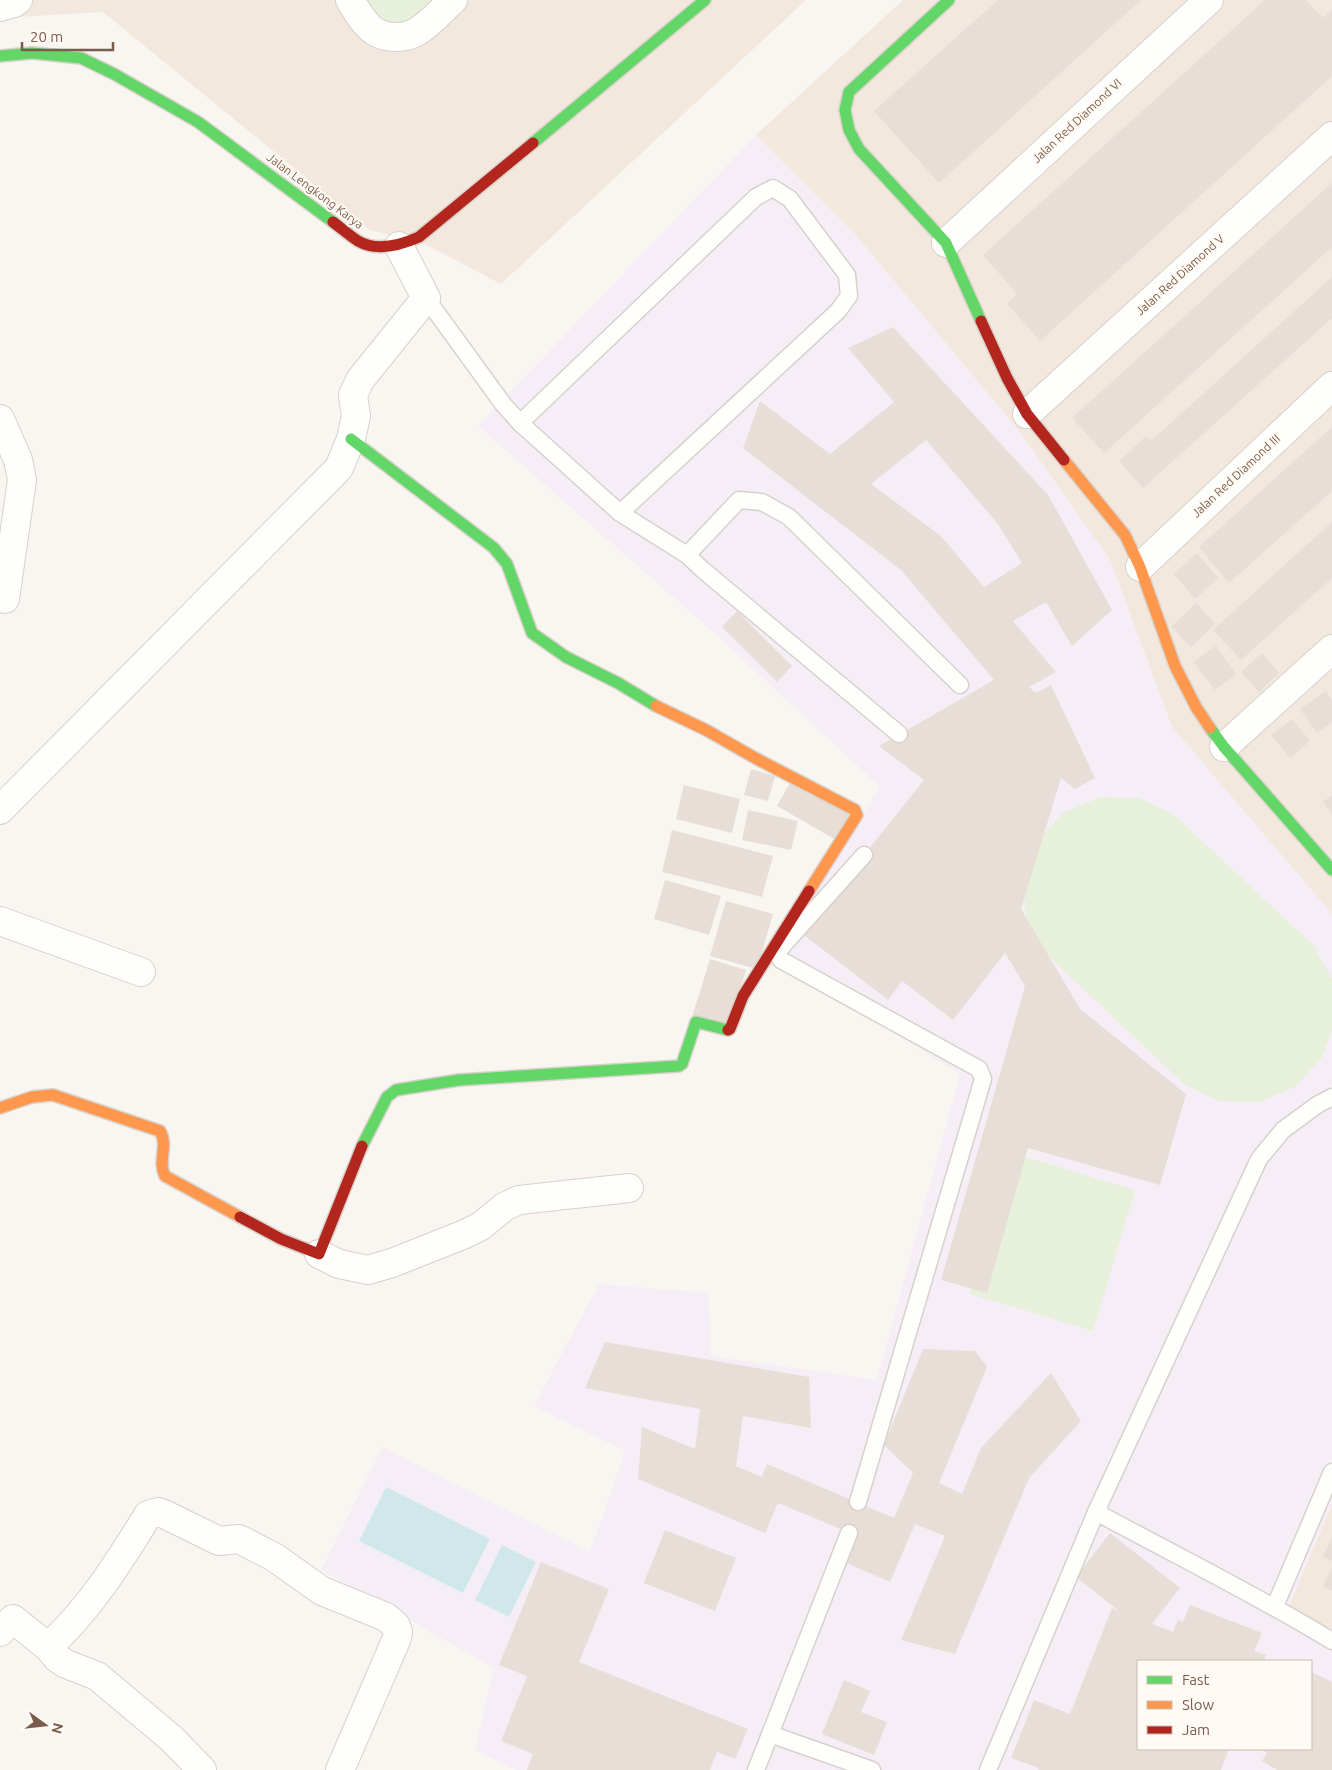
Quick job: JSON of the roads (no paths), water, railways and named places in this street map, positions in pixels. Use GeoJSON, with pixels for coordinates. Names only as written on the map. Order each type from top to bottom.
{"type":"FeatureCollection","features":[{"type":"Feature","properties":{"kind":"street"},"geometry":{"type":"LineString","coordinates":[[350,0],[362,18],[374,31],[388,36],[402,36],[420,30],[453,0]]}},
{"type":"Feature","properties":{"kind":"street","name":"Jalan Lengkong Karya"},"geometry":{"type":"LineString","coordinates":[[0,56],[32,53],[81,58],[114,74],[198,122],[360,242],[380,248],[399,246],[419,237],[705,0]]}},
{"type":"Feature","properties":{"kind":"street"},"geometry":{"type":"LineString","coordinates":[[949,0],[849,92],[845,110],[849,130],[859,149],[946,243],[1007,378],[1027,414],[1125,535],[1140,567],[1175,666],[1196,707],[1224,747],[1332,870]]}},
{"type":"Feature","properties":{"kind":"street","name":"Jalan Red Diamond VI"},"geometry":{"type":"LineString","coordinates":[[946,243],[1209,0]]}},
{"type":"Feature","properties":{"kind":"street","name":"Jalan Red Diamond V"},"geometry":{"type":"LineString","coordinates":[[1027,414],[1332,136]]}},
{"type":"Feature","properties":{"kind":"street"},"geometry":{"type":"LineString","coordinates":[[0,810],[339,468],[351,439],[356,416],[353,395],[360,380],[432,306],[399,246]]}},
{"type":"Feature","properties":{"kind":"street","name":"Jalan Red Diamond III"},"geometry":{"type":"LineString","coordinates":[[1140,567],[1332,386]]}},
{"type":"Feature","properties":{"kind":"street"},"geometry":{"type":"LineString","coordinates":[[0,419],[18,460],[22,480],[5,599]]}},
{"type":"Feature","properties":{"kind":"street"},"geometry":{"type":"LineString","coordinates":[[319,1254],[368,1132],[386,1097],[396,1090],[459,1080],[679,1066],[682,1064],[696,1022],[730,1029],[743,996],[857,815],[855,810],[706,730],[660,708],[544,643],[532,633],[507,564],[494,548],[351,439]]}},
{"type":"Feature","properties":{"kind":"street"},"geometry":{"type":"LineString","coordinates":[[1224,747],[1332,649]]}},
{"type":"Feature","properties":{"kind":"street"},"geometry":{"type":"LineString","coordinates":[[0,921],[141,972]]}},
{"type":"Feature","properties":{"kind":"street"},"geometry":{"type":"LineString","coordinates":[[0,1108],[32,1097],[53,1094],[160,1131],[166,1141],[161,1167],[165,1176],[281,1239],[339,1264],[368,1270],[392,1263],[465,1234],[481,1226],[504,1207],[519,1200],[630,1188]]}},
{"type":"Feature","properties":{"kind":"street"},"geometry":{"type":"LineString","coordinates":[[48,1647],[64,1633],[101,1588],[148,1515],[158,1512],[164,1514],[219,1541],[239,1540],[290,1567],[322,1592],[386,1617],[396,1626],[397,1638],[340,1770]]}},
{"type":"Feature","properties":{"kind":"street"},"geometry":{"type":"LineString","coordinates":[[4,1620],[48,1647],[57,1658],[66,1664],[97,1676],[172,1739],[202,1770]]}},
{"type":"Feature","properties":{"kind":"lane"},"geometry":{"type":"LineString","coordinates":[[520,423],[756,197],[773,188],[790,198],[848,276],[849,296],[838,311],[620,513]]}},
{"type":"Feature","properties":{"kind":"lane"},"geometry":{"type":"LineString","coordinates":[[432,306],[494,392],[520,423],[620,513],[687,555],[899,734]]}},
{"type":"Feature","properties":{"kind":"lane"},"geometry":{"type":"LineString","coordinates":[[687,555],[739,500],[762,502],[789,517],[960,685]]}},
{"type":"Feature","properties":{"kind":"lane"},"geometry":{"type":"LineString","coordinates":[[858,1502],[983,1079],[979,1069],[780,960],[778,950],[864,855]]}},
{"type":"Feature","properties":{"kind":"lane"},"geometry":{"type":"LineString","coordinates":[[988,1770],[1096,1512],[1259,1159],[1283,1130],[1316,1105],[1332,1097]]}},
{"type":"Feature","properties":{"kind":"lane"},"geometry":{"type":"LineString","coordinates":[[1275,1606],[1332,1472]]}},
{"type":"Feature","properties":{"kind":"lane"},"geometry":{"type":"LineString","coordinates":[[1096,1512],[1275,1606],[1332,1641]]}},
{"type":"Feature","properties":{"kind":"lane"},"geometry":{"type":"LineString","coordinates":[[756,1770],[849,1533]]}},
{"type":"Feature","properties":{"kind":"lane"},"geometry":{"type":"LineString","coordinates":[[770,1734],[872,1770]]}},
{"type":"Feature","properties":{"kind":"water"},"geometry":{"type":"Polygon","coordinates":[[[386,1487],[490,1539],[463,1593],[359,1541],[386,1487]]]}},
{"type":"Feature","properties":{"kind":"water"},"geometry":{"type":"Polygon","coordinates":[[[502,1545],[536,1562],[509,1617],[475,1600],[502,1545]]]}}]}
